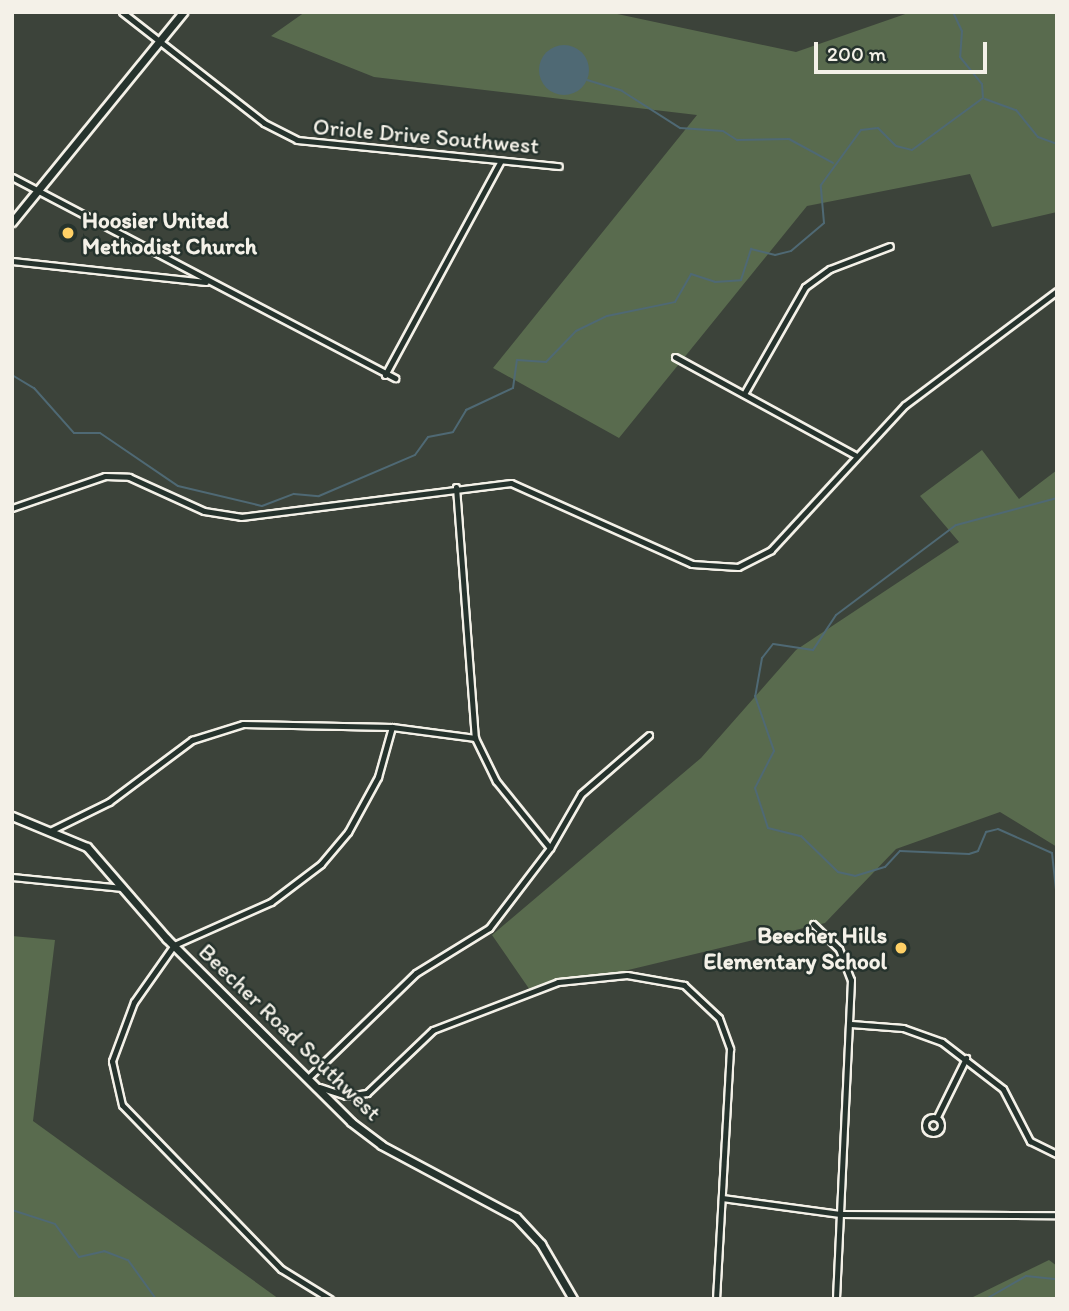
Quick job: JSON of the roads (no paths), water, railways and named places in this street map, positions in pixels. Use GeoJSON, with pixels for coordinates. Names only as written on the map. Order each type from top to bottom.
{"type":"FeatureCollection","features":[{"type":"Feature","properties":{"kind":"street","name":"Oriole Drive Southwest"},"geometry":{"type":"LineString","coordinates":[[122,12],[264,123],[297,140],[559,166]]}},
{"type":"Feature","properties":{"kind":"street"},"geometry":{"type":"LineString","coordinates":[[12,222],[41,192],[183,12]]}},
{"type":"Feature","properties":{"kind":"street"},"geometry":{"type":"LineString","coordinates":[[385,375],[500,162]]}},
{"type":"Feature","properties":{"kind":"street"},"geometry":{"type":"LineString","coordinates":[[12,177],[206,282],[395,378]]}},
{"type":"Feature","properties":{"kind":"street"},"geometry":{"type":"LineString","coordinates":[[744,394],[805,287],[830,269],[890,246]]}},
{"type":"Feature","properties":{"kind":"street"},"geometry":{"type":"LineString","coordinates":[[12,261],[206,282]]}},
{"type":"Feature","properties":{"kind":"street"},"geometry":{"type":"LineString","coordinates":[[12,508],[105,476],[129,477],[204,511],[241,517],[456,487],[520,484],[692,564],[726,569],[771,550],[855,455],[905,405],[1057,291]]}},
{"type":"Feature","properties":{"kind":"street"},"geometry":{"type":"LineString","coordinates":[[675,357],[855,455]]}},
{"type":"Feature","properties":{"kind":"street"},"geometry":{"type":"LineString","coordinates":[[456,487],[475,738],[496,781],[550,848]]}},
{"type":"Feature","properties":{"kind":"street"},"geometry":{"type":"LineString","coordinates":[[52,830],[108,802],[180,748],[214,731],[252,723],[392,727],[475,738]]}},
{"type":"Feature","properties":{"kind":"street"},"geometry":{"type":"LineString","coordinates":[[330,1299],[281,1269],[114,1090],[112,1061],[124,1023],[174,945],[256,911],[321,864],[370,796],[392,727]]}},
{"type":"Feature","properties":{"kind":"street"},"geometry":{"type":"LineString","coordinates":[[309,1077],[416,973],[489,928],[550,848],[581,794],[649,735]]}},
{"type":"Feature","properties":{"kind":"street","name":"Beecher Road Southwest"},"geometry":{"type":"LineString","coordinates":[[12,816],[52,830],[87,847],[174,945],[381,1145],[516,1217],[541,1244],[573,1299]]}},
{"type":"Feature","properties":{"kind":"street"},"geometry":{"type":"LineString","coordinates":[[12,877],[125,887]]}},
{"type":"Feature","properties":{"kind":"street"},"geometry":{"type":"LineString","coordinates":[[813,924],[849,967],[851,1024],[836,1299]]}},
{"type":"Feature","properties":{"kind":"street"},"geometry":{"type":"LineString","coordinates":[[318,1087],[346,1096],[367,1093],[427,1034],[558,982],[627,975],[674,982],[706,1001],[730,1049],[716,1299]]}},
{"type":"Feature","properties":{"kind":"street"},"geometry":{"type":"LineString","coordinates":[[851,1024],[919,1032],[966,1058],[1003,1089],[1030,1142],[1057,1154]]}},
{"type":"Feature","properties":{"kind":"street"},"geometry":{"type":"LineString","coordinates":[[937,1117],[966,1058]]}},
{"type":"Feature","properties":{"kind":"street"},"geometry":{"type":"LineString","coordinates":[[722,1198],[841,1214],[1057,1215]]}},
{"type":"Feature","properties":{"kind":"water"},"geometry":{"type":"Polygon","coordinates":[[[564,45],[582,52],[589,70],[582,88],[564,95],[546,88],[539,70],[546,52],[564,45]]]}},
{"type":"Feature","properties":{"kind":"waterway"},"geometry":{"type":"LineString","coordinates":[[953,12],[962,31],[960,57],[982,84],[983,97]]}},
{"type":"Feature","properties":{"kind":"waterway"},"geometry":{"type":"LineString","coordinates":[[587,80],[622,91],[680,128],[723,131],[737,140],[789,139],[833,163]]}},
{"type":"Feature","properties":{"kind":"waterway"},"geometry":{"type":"LineString","coordinates":[[12,375],[34,388],[74,433],[100,433],[178,486],[262,506],[294,494],[319,496],[415,455],[428,437],[453,432],[466,410],[513,388],[517,360],[546,362],[576,331],[607,316],[675,302],[691,274],[715,282],[741,280],[751,249],[775,255],[791,251],[824,223],[821,185],[861,130],[878,128],[896,146],[912,150],[983,98]]}},
{"type":"Feature","properties":{"kind":"waterway"},"geometry":{"type":"LineString","coordinates":[[985,99],[1016,110],[1038,137],[1057,144]]}},
{"type":"Feature","properties":{"kind":"waterway"},"geometry":{"type":"LineString","coordinates":[[1057,498],[956,525],[836,615],[813,650],[773,644],[762,658],[755,696],[774,751],[755,788],[768,828],[801,836],[838,872],[855,876],[885,867],[900,851],[969,854],[978,851],[986,832],[998,829],[1052,853],[1057,899]]}},
{"type":"Feature","properties":{"kind":"waterway"},"geometry":{"type":"LineString","coordinates":[[12,1210],[55,1224],[79,1257],[104,1251],[128,1260],[156,1299]]}},
{"type":"Feature","properties":{"kind":"waterway"},"geometry":{"type":"LineString","coordinates":[[986,1299],[1026,1276],[1057,1279]]}},
{"type":"Feature","properties":{"kind":"place","name":"Hoosier United Methodist Church"},"geometry":{"type":"Point","coordinates":[68,233]}},
{"type":"Feature","properties":{"kind":"place","name":"Beecher Hills Elementary School"},"geometry":{"type":"Point","coordinates":[901,948]}}]}
